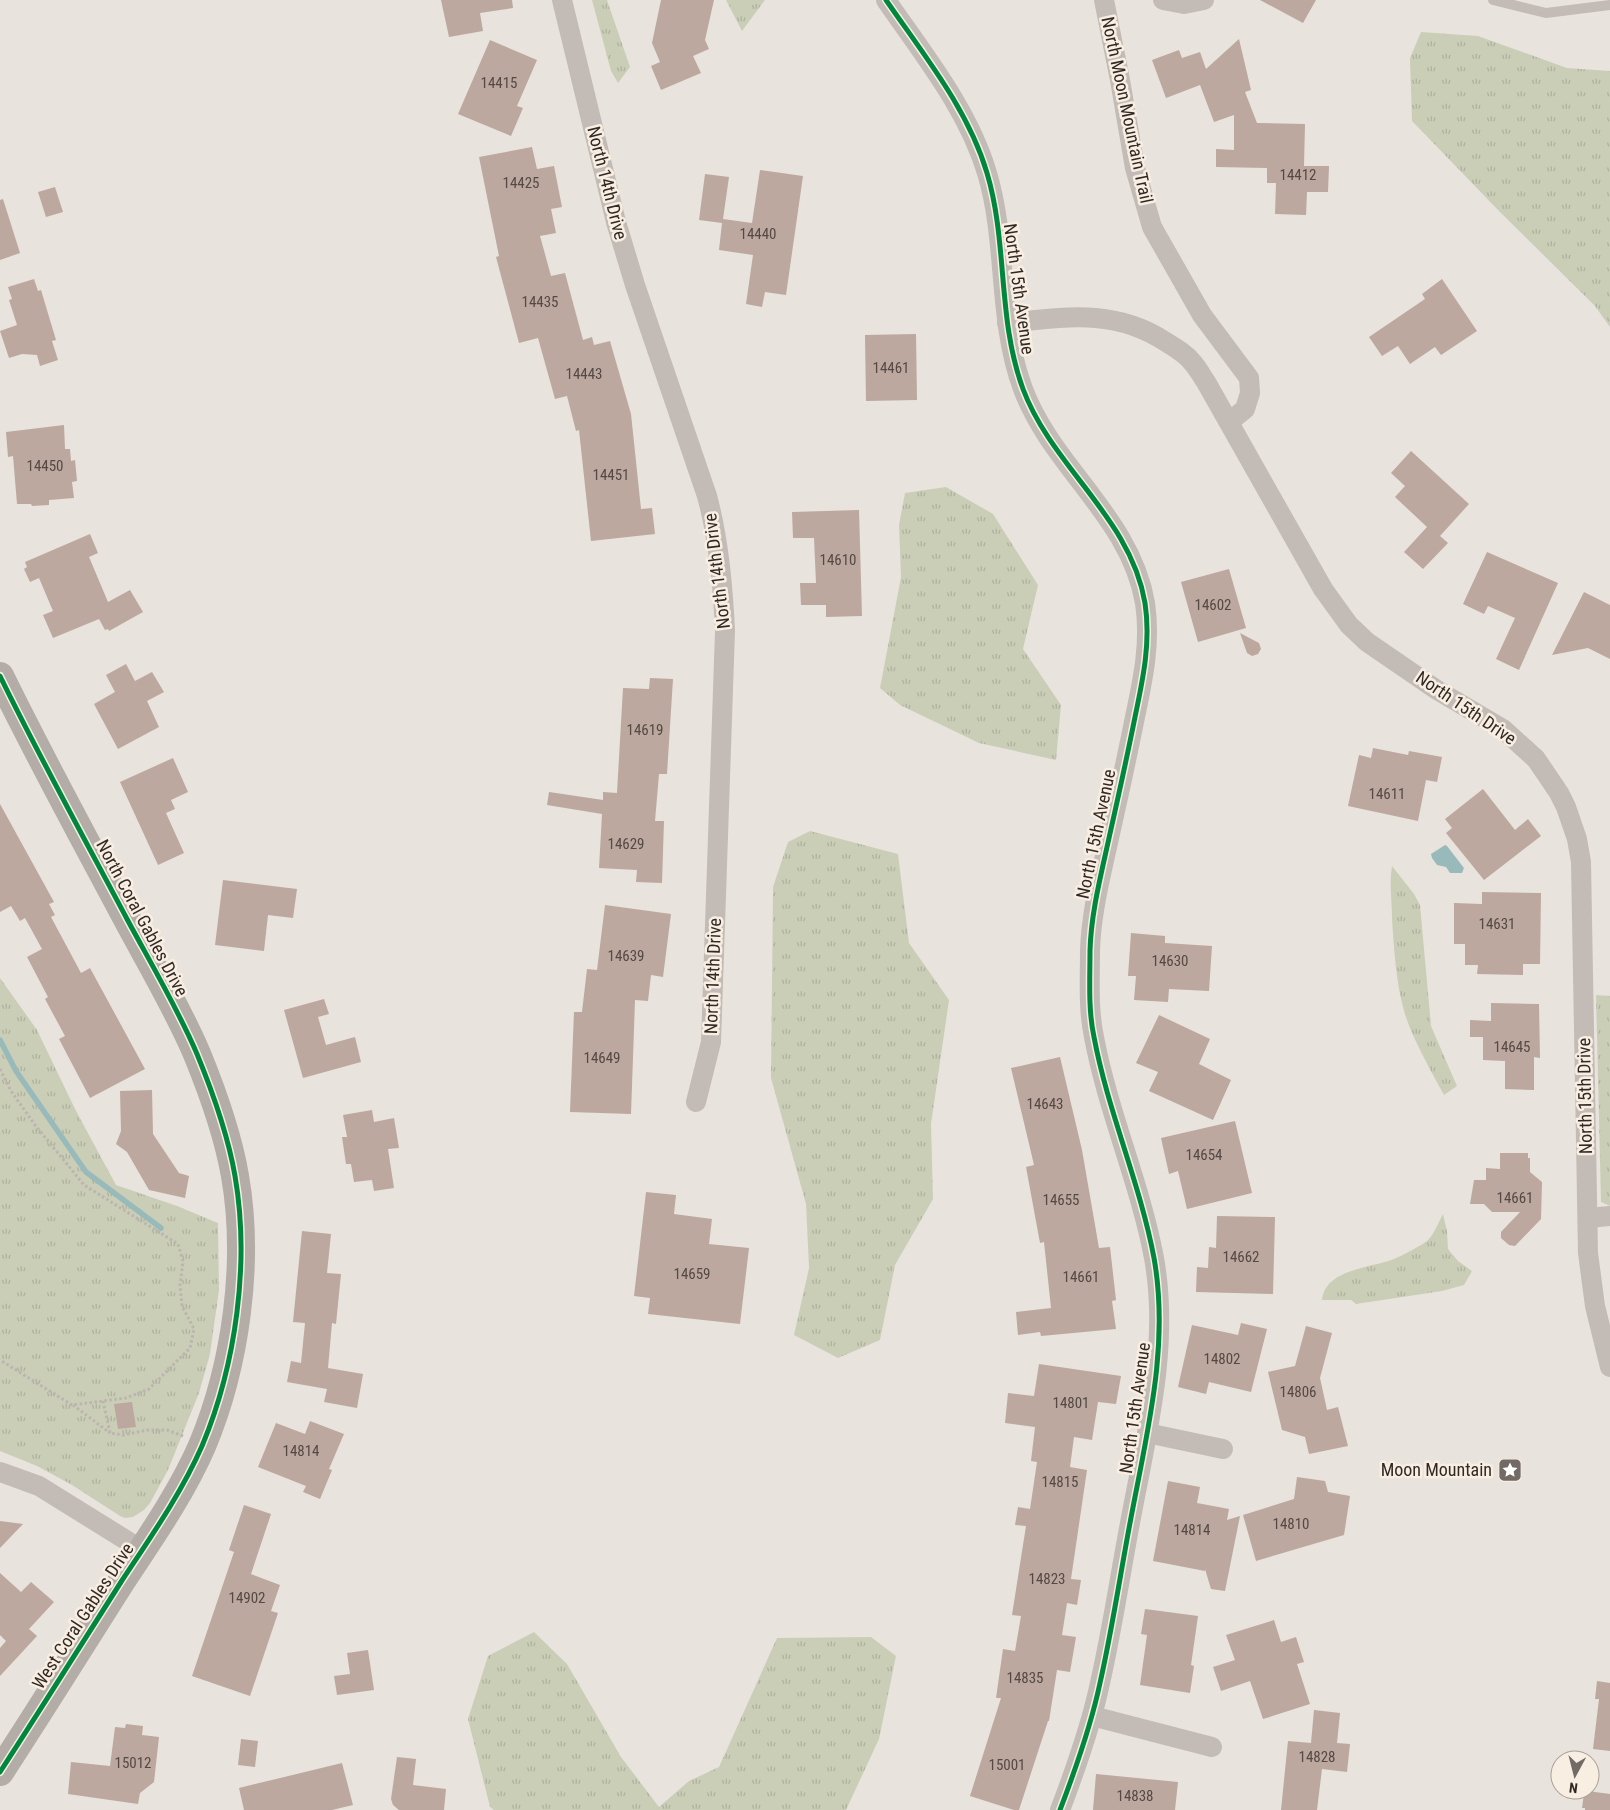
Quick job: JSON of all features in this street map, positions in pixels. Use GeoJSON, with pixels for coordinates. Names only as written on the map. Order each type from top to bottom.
{"type":"FeatureCollection","features":[{"type":"Feature","properties":{"kind":"street","name":"North 14th Drive"},"geometry":{"type":"LineString","coordinates":[[562,0],[616,222],[635,285],[707,496],[720,566],[725,631],[711,1042],[696,1102]]}},
{"type":"Feature","properties":{"kind":"street","name":"North 15th Avenue"},"geometry":{"type":"LineString","coordinates":[[886,0],[951,95],[969,127],[987,173],[998,225],[1011,350],[1024,391],[1035,414],[1054,443],[1112,523],[1132,562],[1144,599],[1147,643],[1145,668],[1097,890],[1090,945],[1090,998],[1093,1034],[1110,1101],[1138,1192],[1154,1260],[1160,1319],[1157,1373],[1107,1652],[1080,1757],[1060,1810]]}},
{"type":"Feature","properties":{"kind":"street","name":"North Moon Mountain Trail"},"geometry":{"type":"LineString","coordinates":[[1104,0],[1135,168],[1152,226],[1202,315],[1249,378],[1250,393],[1245,409],[1229,422]]}},
{"type":"Feature","properties":{"kind":"street"},"geometry":{"type":"LineString","coordinates":[[1163,0],[1184,4],[1204,0]]}},
{"type":"Feature","properties":{"kind":"street","name":"North 15th Drive"},"geometry":{"type":"LineString","coordinates":[[1007,323],[1076,316],[1117,320],[1136,325],[1156,335],[1178,350],[1192,362],[1229,422],[1323,589],[1349,625],[1368,642],[1437,690],[1503,729],[1536,759],[1559,793],[1577,838],[1581,862],[1588,1253],[1595,1306],[1610,1367]]}},
{"type":"Feature","properties":{"kind":"street","name":"North Coral Gables Drive"},"geometry":{"type":"LineString","coordinates":[[0,676],[196,1053],[224,1128],[235,1176],[241,1232],[237,1303],[230,1350],[220,1394],[203,1443],[188,1474]]}},
{"type":"Feature","properties":{"kind":"street"},"geometry":{"type":"LineString","coordinates":[[1588,1218],[1610,1216]]}},
{"type":"Feature","properties":{"kind":"street","name":"North 15th Avenue"},"geometry":{"type":"LineString","coordinates":[[1147,1433],[1223,1449]]}},
{"type":"Feature","properties":{"kind":"street"},"geometry":{"type":"LineString","coordinates":[[0,1472],[39,1486],[142,1550]]}},
{"type":"Feature","properties":{"kind":"street","name":"West Coral Gables Drive"},"geometry":{"type":"LineString","coordinates":[[0,1772],[165,1515],[188,1474]]}},
{"type":"Feature","properties":{"kind":"street"},"geometry":{"type":"LineString","coordinates":[[1092,1716],[1212,1747]]}},
{"type":"Feature","properties":{"kind":"lane"},"geometry":{"type":"LineString","coordinates":[[1493,0],[1546,13],[1610,5]]}},
{"type":"Feature","properties":{"kind":"path"},"geometry":{"type":"LineString","coordinates":[[0,1069],[11,1091],[84,1185],[178,1244],[183,1261],[180,1285],[182,1306],[194,1329],[190,1348],[150,1389],[126,1398],[72,1405]]}},
{"type":"Feature","properties":{"kind":"path"},"geometry":{"type":"LineString","coordinates":[[0,1360],[72,1405],[110,1432],[124,1434],[148,1430],[167,1430],[203,1443]]}},
{"type":"Feature","properties":{"kind":"path"},"geometry":{"type":"LineString","coordinates":[[103,1401],[110,1432]]}},
{"type":"Feature","properties":{"kind":"green space"},"geometry":{"type":"Polygon","coordinates":[[[592,0],[607,0],[630,67],[618,83],[611,71],[592,0]]]}},
{"type":"Feature","properties":{"kind":"green space"},"geometry":{"type":"Polygon","coordinates":[[[726,0],[765,0],[742,31],[726,0]]]}},
{"type":"Feature","properties":{"kind":"green space"},"geometry":{"type":"Polygon","coordinates":[[[1421,32],[1478,36],[1567,68],[1610,71],[1610,327],[1595,306],[1412,121],[1410,58],[1421,32]]]}},
{"type":"Feature","properties":{"kind":"green space"},"geometry":{"type":"Polygon","coordinates":[[[946,487],[993,514],[1038,585],[1023,649],[1061,705],[1056,760],[979,743],[900,705],[880,688],[901,577],[899,525],[905,493],[946,487]]]}},
{"type":"Feature","properties":{"kind":"green space"},"geometry":{"type":"Polygon","coordinates":[[[810,831],[898,854],[909,943],[949,1000],[931,1124],[933,1199],[895,1265],[880,1340],[838,1358],[794,1335],[809,1268],[806,1204],[771,1078],[773,887],[788,842],[810,831]]]}},
{"type":"Feature","properties":{"kind":"green space"},"geometry":{"type":"Polygon","coordinates":[[[1392,866],[1414,894],[1420,905],[1431,1026],[1457,1086],[1444,1095],[1412,1032],[1401,1000],[1393,931],[1392,866]]]}},
{"type":"Feature","properties":{"kind":"green space"},"geometry":{"type":"Polygon","coordinates":[[[0,978],[37,1030],[75,1109],[116,1185],[177,1206],[218,1223],[219,1290],[210,1354],[199,1393],[168,1470],[150,1503],[144,1510],[133,1517],[125,1518],[120,1516],[72,1485],[37,1466],[0,1451],[0,978]]]}},
{"type":"Feature","properties":{"kind":"green space"},"geometry":{"type":"Polygon","coordinates":[[[1596,995],[1610,996],[1610,1206],[1601,1202],[1596,995]]]}},
{"type":"Feature","properties":{"kind":"green space"},"geometry":{"type":"Polygon","coordinates":[[[1443,1214],[1447,1231],[1448,1249],[1458,1261],[1472,1271],[1464,1285],[1442,1291],[1356,1304],[1351,1300],[1322,1300],[1325,1290],[1331,1282],[1340,1276],[1350,1271],[1394,1259],[1428,1240],[1443,1214]]]}},
{"type":"Feature","properties":{"kind":"green space"},"geometry":{"type":"Polygon","coordinates":[[[534,1632],[567,1664],[621,1757],[659,1807],[689,1781],[719,1767],[777,1638],[871,1637],[896,1656],[879,1739],[846,1810],[494,1810],[490,1807],[468,1719],[488,1656],[534,1632]]]}},
{"type":"Feature","properties":{"kind":"water"},"geometry":{"type":"Polygon","coordinates":[[[1445,845],[1464,868],[1462,873],[1450,873],[1446,867],[1437,865],[1432,858],[1431,854],[1445,845]]]}},
{"type":"Feature","properties":{"kind":"building"},"geometry":{"type":"Polygon","coordinates":[[[441,0],[512,0],[513,8],[480,13],[483,31],[449,37],[441,0]]]}},
{"type":"Feature","properties":{"kind":"building"},"geometry":{"type":"Polygon","coordinates":[[[661,0],[714,0],[705,40],[709,49],[693,56],[701,73],[661,90],[651,66],[660,62],[652,43],[661,0]]]}},
{"type":"Feature","properties":{"kind":"building"},"geometry":{"type":"Polygon","coordinates":[[[1260,0],[1316,0],[1303,23],[1260,0]]]}},
{"type":"Feature","properties":{"kind":"building"},"geometry":{"type":"Polygon","coordinates":[[[1239,39],[1251,90],[1245,92],[1257,123],[1305,124],[1304,166],[1329,166],[1328,192],[1307,192],[1306,215],[1275,214],[1276,183],[1267,183],[1267,168],[1216,167],[1216,149],[1234,150],[1234,115],[1214,122],[1200,85],[1166,98],[1152,60],[1179,50],[1182,58],[1200,52],[1206,69],[1239,39]]]}},
{"type":"Feature","properties":{"kind":"building"},"geometry":{"type":"Polygon","coordinates":[[[490,40],[537,60],[517,106],[523,108],[511,136],[458,114],[490,40]]]}},
{"type":"Feature","properties":{"kind":"building"},"geometry":{"type":"Polygon","coordinates":[[[532,147],[537,169],[554,166],[562,207],[551,209],[556,233],[540,236],[551,276],[565,273],[583,340],[592,337],[594,345],[610,341],[631,414],[641,509],[652,508],[655,534],[591,541],[579,430],[576,431],[567,396],[555,399],[538,338],[519,343],[496,257],[499,256],[479,157],[532,147]]]}},
{"type":"Feature","properties":{"kind":"building"},"geometry":{"type":"Polygon","coordinates":[[[760,170],[803,176],[786,295],[765,292],[762,307],[746,304],[753,255],[719,250],[722,223],[699,220],[705,174],[729,177],[723,219],[752,223],[760,170]]]}},
{"type":"Feature","properties":{"kind":"building"},"geometry":{"type":"Polygon","coordinates":[[[55,187],[63,212],[46,217],[38,192],[55,187]]]}},
{"type":"Feature","properties":{"kind":"building"},"geometry":{"type":"Polygon","coordinates":[[[3,199],[20,253],[0,260],[0,200],[3,199]]]}},
{"type":"Feature","properties":{"kind":"building"},"geometry":{"type":"Polygon","coordinates":[[[34,279],[38,291],[41,290],[56,340],[52,341],[58,360],[40,366],[37,355],[22,354],[9,358],[0,331],[17,325],[9,300],[12,299],[8,287],[34,279]]]}},
{"type":"Feature","properties":{"kind":"building"},"geometry":{"type":"Polygon","coordinates":[[[1442,279],[1477,331],[1441,355],[1435,347],[1410,364],[1398,346],[1382,356],[1369,337],[1425,299],[1422,294],[1442,279]]]}},
{"type":"Feature","properties":{"kind":"building"},"geometry":{"type":"Polygon","coordinates":[[[916,334],[917,400],[866,401],[865,335],[916,334]]]}},
{"type":"Feature","properties":{"kind":"building"},"geometry":{"type":"Polygon","coordinates":[[[64,425],[65,449],[70,449],[71,461],[75,460],[77,481],[72,482],[74,498],[49,500],[49,505],[32,506],[31,504],[17,504],[13,456],[8,457],[6,432],[64,425]]]}},
{"type":"Feature","properties":{"kind":"building"},"geometry":{"type":"Polygon","coordinates":[[[1411,451],[1469,504],[1440,536],[1448,543],[1423,569],[1404,552],[1427,527],[1395,497],[1405,486],[1391,473],[1411,451]]]}},
{"type":"Feature","properties":{"kind":"building"},"geometry":{"type":"Polygon","coordinates":[[[859,510],[862,616],[826,617],[826,605],[801,605],[800,583],[816,583],[814,538],[793,538],[792,512],[859,510]]]}},
{"type":"Feature","properties":{"kind":"building"},"geometry":{"type":"Polygon","coordinates":[[[90,534],[98,553],[89,557],[108,602],[130,590],[143,612],[109,631],[108,629],[105,630],[99,619],[53,638],[43,615],[53,611],[39,578],[30,582],[24,569],[27,567],[25,562],[90,534]]]}},
{"type":"Feature","properties":{"kind":"building"},"geometry":{"type":"Polygon","coordinates":[[[1487,552],[1558,583],[1519,670],[1496,659],[1515,618],[1488,606],[1484,614],[1463,604],[1487,552]]]}},
{"type":"Feature","properties":{"kind":"building"},"geometry":{"type":"Polygon","coordinates":[[[1229,569],[1246,628],[1198,642],[1181,582],[1229,569]]]}},
{"type":"Feature","properties":{"kind":"building"},"geometry":{"type":"Polygon","coordinates":[[[1584,592],[1610,605],[1610,659],[1588,648],[1552,655],[1584,592]]]}},
{"type":"Feature","properties":{"kind":"building"},"geometry":{"type":"Polygon","coordinates":[[[1240,633],[1259,643],[1261,649],[1258,654],[1252,656],[1247,653],[1240,633]]]}},
{"type":"Feature","properties":{"kind":"building"},"geometry":{"type":"Polygon","coordinates":[[[126,664],[135,681],[152,672],[164,692],[147,701],[159,727],[118,749],[94,704],[115,692],[106,675],[126,664]]]}},
{"type":"Feature","properties":{"kind":"building"},"geometry":{"type":"Polygon","coordinates":[[[650,678],[673,679],[667,774],[659,774],[655,821],[664,821],[662,883],[636,882],[637,870],[599,868],[602,814],[547,805],[549,792],[603,800],[603,792],[617,793],[623,688],[649,689],[650,678]]]}},
{"type":"Feature","properties":{"kind":"building"},"geometry":{"type":"Polygon","coordinates":[[[1373,748],[1408,755],[1409,751],[1442,757],[1437,782],[1426,780],[1418,821],[1348,806],[1359,755],[1371,758],[1373,748]]]}},
{"type":"Feature","properties":{"kind":"building"},"geometry":{"type":"Polygon","coordinates":[[[173,758],[188,792],[171,800],[175,809],[166,813],[184,853],[158,865],[120,782],[173,758]]]}},
{"type":"Feature","properties":{"kind":"building"},"geometry":{"type":"Polygon","coordinates":[[[1483,789],[1515,830],[1528,819],[1541,836],[1484,880],[1446,833],[1452,828],[1445,819],[1483,789]]]}},
{"type":"Feature","properties":{"kind":"building"},"geometry":{"type":"Polygon","coordinates":[[[0,804],[54,902],[49,904],[55,915],[51,917],[81,973],[90,968],[145,1069],[90,1098],[59,1039],[65,1036],[45,999],[48,997],[27,957],[42,949],[25,918],[20,921],[11,906],[0,912],[0,804]]]}},
{"type":"Feature","properties":{"kind":"building"},"geometry":{"type":"Polygon","coordinates":[[[223,880],[297,889],[293,918],[268,915],[264,951],[215,945],[223,880]]]}},
{"type":"Feature","properties":{"kind":"building"},"geometry":{"type":"Polygon","coordinates":[[[1482,892],[1541,893],[1540,964],[1523,964],[1523,975],[1477,974],[1478,965],[1465,965],[1465,944],[1454,944],[1454,903],[1482,904],[1482,892]]]}},
{"type":"Feature","properties":{"kind":"building"},"geometry":{"type":"Polygon","coordinates":[[[605,905],[671,914],[663,977],[651,975],[648,1001],[635,1000],[631,1114],[570,1112],[574,1012],[582,1012],[587,969],[597,970],[605,905]]]}},
{"type":"Feature","properties":{"kind":"building"},"geometry":{"type":"Polygon","coordinates":[[[1131,933],[1165,936],[1165,943],[1212,946],[1209,991],[1169,989],[1168,1002],[1134,1000],[1136,976],[1128,976],[1131,933]]]}},
{"type":"Feature","properties":{"kind":"building"},"geometry":{"type":"Polygon","coordinates":[[[324,999],[329,1014],[318,1017],[326,1045],[355,1037],[361,1062],[303,1078],[284,1010],[324,999]]]}},
{"type":"Feature","properties":{"kind":"building"},"geometry":{"type":"Polygon","coordinates":[[[1491,1003],[1539,1004],[1540,1058],[1534,1057],[1534,1090],[1505,1089],[1505,1061],[1483,1060],[1483,1037],[1470,1037],[1470,1020],[1491,1021],[1491,1003]]]}},
{"type":"Feature","properties":{"kind":"building"},"geometry":{"type":"Polygon","coordinates":[[[1159,1015],[1210,1039],[1199,1064],[1231,1080],[1213,1120],[1149,1091],[1158,1072],[1136,1063],[1159,1015]]]}},
{"type":"Feature","properties":{"kind":"building"},"geometry":{"type":"Polygon","coordinates":[[[1060,1057],[1082,1150],[1099,1248],[1110,1247],[1116,1300],[1112,1301],[1116,1329],[1041,1336],[1040,1332],[1018,1335],[1016,1312],[1051,1308],[1044,1242],[1040,1243],[1026,1167],[1034,1165],[1011,1068],[1060,1057]]]}},
{"type":"Feature","properties":{"kind":"building"},"geometry":{"type":"Polygon","coordinates":[[[152,1090],[153,1134],[179,1173],[189,1176],[185,1198],[149,1190],[127,1152],[116,1144],[121,1131],[120,1091],[152,1090]]]}},
{"type":"Feature","properties":{"kind":"building"},"geometry":{"type":"Polygon","coordinates":[[[372,1110],[374,1122],[394,1118],[399,1148],[388,1149],[394,1188],[374,1191],[372,1180],[354,1182],[351,1164],[346,1164],[342,1137],[347,1137],[343,1115],[372,1110]]]}},
{"type":"Feature","properties":{"kind":"building"},"geometry":{"type":"Polygon","coordinates":[[[1235,1121],[1252,1193],[1187,1209],[1178,1171],[1169,1174],[1161,1138],[1235,1121]]]}},
{"type":"Feature","properties":{"kind":"building"},"geometry":{"type":"Polygon","coordinates":[[[1500,1153],[1528,1153],[1530,1172],[1542,1182],[1541,1219],[1515,1246],[1509,1245],[1501,1238],[1501,1232],[1520,1212],[1492,1212],[1484,1204],[1470,1204],[1474,1180],[1486,1180],[1486,1168],[1500,1169],[1500,1153]]]}},
{"type":"Feature","properties":{"kind":"building"},"geometry":{"type":"Polygon","coordinates":[[[646,1192],[676,1195],[674,1214],[712,1219],[709,1244],[749,1248],[740,1324],[648,1314],[650,1298],[634,1296],[646,1192]]]}},
{"type":"Feature","properties":{"kind":"building"},"geometry":{"type":"Polygon","coordinates":[[[1217,1216],[1275,1217],[1273,1294],[1196,1292],[1197,1267],[1208,1268],[1209,1247],[1216,1248],[1217,1216]]]}},
{"type":"Feature","properties":{"kind":"building"},"geometry":{"type":"Polygon","coordinates":[[[302,1231],[331,1234],[327,1273],[341,1274],[336,1324],[332,1323],[328,1368],[363,1374],[357,1408],[324,1402],[327,1389],[287,1382],[291,1361],[301,1363],[305,1323],[293,1322],[302,1231]]]}},
{"type":"Feature","properties":{"kind":"building"},"geometry":{"type":"Polygon","coordinates":[[[1241,1323],[1267,1329],[1251,1392],[1209,1382],[1206,1394],[1178,1387],[1192,1325],[1238,1335],[1241,1323]]]}},
{"type":"Feature","properties":{"kind":"building"},"geometry":{"type":"Polygon","coordinates":[[[1306,1326],[1332,1333],[1320,1378],[1327,1410],[1338,1407],[1348,1446],[1309,1454],[1305,1437],[1282,1430],[1268,1372],[1295,1366],[1306,1326]]]}},
{"type":"Feature","properties":{"kind":"building"},"geometry":{"type":"Polygon","coordinates":[[[1039,1364],[1121,1376],[1116,1404],[1098,1402],[1092,1440],[1074,1437],[1070,1467],[1087,1470],[1071,1579],[1081,1580],[1077,1605],[1067,1603],[1062,1635],[1076,1637],[1070,1672],[1057,1670],[1049,1721],[1019,1810],[1014,1810],[970,1796],[1001,1698],[996,1698],[1003,1649],[1015,1651],[1021,1616],[1012,1615],[1026,1526],[1015,1525],[1018,1507],[1030,1509],[1037,1462],[1031,1461],[1035,1427],[1005,1423],[1008,1393],[1034,1396],[1039,1364]]]}},
{"type":"Feature","properties":{"kind":"building"},"geometry":{"type":"Polygon","coordinates":[[[132,1402],[136,1427],[118,1429],[114,1404],[132,1402]]]}},
{"type":"Feature","properties":{"kind":"building"},"geometry":{"type":"Polygon","coordinates":[[[310,1421],[344,1434],[329,1469],[332,1470],[320,1499],[303,1492],[306,1486],[258,1467],[276,1423],[305,1434],[310,1421]]]}},
{"type":"Feature","properties":{"kind":"building"},"geometry":{"type":"Polygon","coordinates":[[[1297,1477],[1325,1481],[1328,1492],[1350,1496],[1344,1535],[1256,1561],[1243,1515],[1294,1499],[1297,1477]]]}},
{"type":"Feature","properties":{"kind":"building"},"geometry":{"type":"Polygon","coordinates":[[[1168,1481],[1200,1487],[1197,1503],[1229,1509],[1227,1520],[1240,1516],[1225,1591],[1211,1589],[1205,1569],[1205,1571],[1153,1561],[1168,1481]]]}},
{"type":"Feature","properties":{"kind":"building"},"geometry":{"type":"Polygon","coordinates":[[[244,1505],[271,1514],[251,1574],[280,1585],[271,1611],[278,1613],[250,1696],[192,1676],[234,1552],[229,1550],[244,1505]]]}},
{"type":"Feature","properties":{"kind":"building"},"geometry":{"type":"Polygon","coordinates":[[[0,1521],[23,1524],[0,1548],[0,1521]]]}},
{"type":"Feature","properties":{"kind":"building"},"geometry":{"type":"Polygon","coordinates":[[[0,1573],[21,1592],[31,1582],[54,1602],[29,1629],[37,1636],[0,1676],[0,1648],[6,1641],[0,1635],[0,1573]]]}},
{"type":"Feature","properties":{"kind":"building"},"geometry":{"type":"Polygon","coordinates":[[[1145,1609],[1198,1616],[1191,1665],[1194,1666],[1190,1693],[1140,1685],[1147,1635],[1141,1634],[1145,1609]]]}},
{"type":"Feature","properties":{"kind":"building"},"geometry":{"type":"Polygon","coordinates":[[[1274,1620],[1281,1642],[1296,1637],[1304,1662],[1297,1664],[1310,1704],[1263,1719],[1250,1681],[1221,1691],[1213,1667],[1235,1660],[1226,1635],[1274,1620]]]}},
{"type":"Feature","properties":{"kind":"building"},"geometry":{"type":"Polygon","coordinates":[[[368,1650],[374,1690],[337,1695],[334,1676],[350,1674],[347,1653],[368,1650]]]}},
{"type":"Feature","properties":{"kind":"building"},"geometry":{"type":"Polygon","coordinates":[[[1597,1681],[1610,1683],[1610,1751],[1593,1749],[1599,1699],[1595,1699],[1597,1681]]]}},
{"type":"Feature","properties":{"kind":"building"},"geometry":{"type":"Polygon","coordinates":[[[1314,1710],[1340,1713],[1337,1743],[1350,1744],[1347,1772],[1322,1769],[1317,1810],[1281,1810],[1288,1741],[1311,1743],[1314,1710]]]}},
{"type":"Feature","properties":{"kind":"building"},"geometry":{"type":"Polygon","coordinates":[[[126,1724],[143,1726],[142,1735],[159,1737],[154,1782],[140,1793],[138,1804],[68,1794],[71,1762],[110,1766],[115,1727],[125,1728],[126,1724]]]}},
{"type":"Feature","properties":{"kind":"building"},"geometry":{"type":"Polygon","coordinates":[[[241,1739],[258,1741],[255,1767],[238,1765],[241,1739]]]}},
{"type":"Feature","properties":{"kind":"building"},"geometry":{"type":"Polygon","coordinates":[[[397,1757],[416,1759],[413,1785],[446,1789],[444,1810],[399,1810],[393,1805],[391,1799],[397,1757]]]}},
{"type":"Feature","properties":{"kind":"building"},"geometry":{"type":"Polygon","coordinates":[[[342,1763],[353,1805],[332,1810],[244,1810],[239,1788],[342,1763]]]}},
{"type":"Feature","properties":{"kind":"building"},"geometry":{"type":"Polygon","coordinates":[[[1096,1774],[1178,1782],[1175,1810],[1093,1810],[1096,1774]]]}},
{"type":"Feature","properties":{"kind":"building"},"geometry":{"type":"Polygon","coordinates":[[[1600,1793],[1610,1794],[1610,1810],[1585,1810],[1585,1808],[1582,1808],[1583,1800],[1600,1800],[1600,1793]]]}},
{"type":"Feature","properties":{"kind":"waterway"},"geometry":{"type":"LineString","coordinates":[[0,1040],[16,1071],[86,1172],[161,1228]]}},
{"type":"Feature","properties":{"kind":"cycle path"},"geometry":{"type":"LineString","coordinates":[[886,0],[943,83],[979,149],[994,200],[1009,336],[1023,389],[1036,417],[1052,443],[1108,519],[1124,545],[1137,573],[1147,618],[1147,646],[1141,689],[1094,908],[1090,951],[1090,994],[1092,1026],[1100,1065],[1141,1202],[1154,1258],[1158,1291],[1158,1358],[1149,1424],[1104,1663],[1088,1731],[1060,1810]]}},
{"type":"Feature","properties":{"kind":"cycle path"},"geometry":{"type":"LineString","coordinates":[[0,676],[62,798],[173,1003],[197,1054],[219,1114],[232,1161],[239,1209],[241,1243],[237,1313],[224,1382],[214,1415],[194,1464],[164,1516],[0,1772]]}},
{"type":"Feature","properties":{"kind":"place","name":"Moon Mountain"},"geometry":{"type":"Point","coordinates":[1510,1470]}}]}
